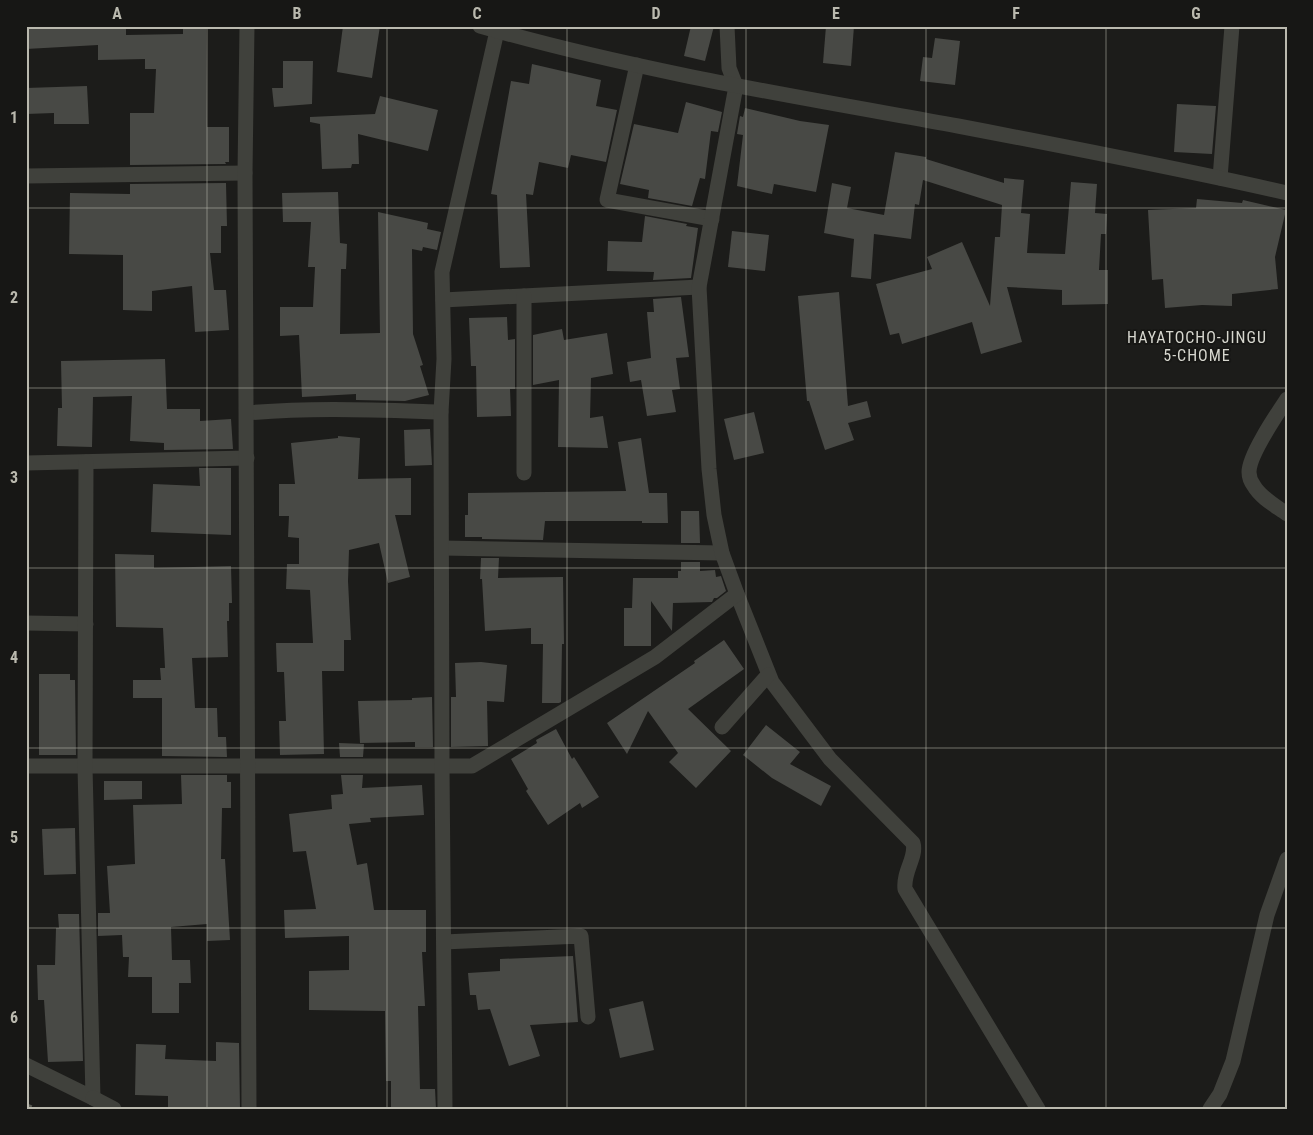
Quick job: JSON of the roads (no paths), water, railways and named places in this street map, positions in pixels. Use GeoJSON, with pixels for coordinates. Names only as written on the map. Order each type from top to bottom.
{"type":"FeatureCollection","features":[{"type":"Feature","properties":{"kind":"street"},"geometry":{"type":"LineString","coordinates":[[246,26],[249,1109]]}},
{"type":"Feature","properties":{"kind":"street"},"geometry":{"type":"LineString","coordinates":[[480,26],[637,65],[736,86],[959,126],[1287,193]]}},
{"type":"Feature","properties":{"kind":"street"},"geometry":{"type":"LineString","coordinates":[[727,26],[729,68],[736,86],[699,287],[709,469],[714,515],[722,553],[768,675],[830,759],[913,843],[914,849],[904,879],[906,889],[1038,1109]]}},
{"type":"Feature","properties":{"kind":"street"},"geometry":{"type":"LineString","coordinates":[[1220,178],[1232,26]]}},
{"type":"Feature","properties":{"kind":"street"},"geometry":{"type":"LineString","coordinates":[[445,1109],[442,767],[442,412],[444,359],[442,272],[497,31]]}},
{"type":"Feature","properties":{"kind":"street"},"geometry":{"type":"LineString","coordinates":[[637,65],[607,200],[712,219]]}},
{"type":"Feature","properties":{"kind":"street"},"geometry":{"type":"LineString","coordinates":[[26,176],[245,173]]}},
{"type":"Feature","properties":{"kind":"street"},"geometry":{"type":"LineString","coordinates":[[443,300],[699,287]]}},
{"type":"Feature","properties":{"kind":"street"},"geometry":{"type":"LineString","coordinates":[[524,296],[524,473]]}},
{"type":"Feature","properties":{"kind":"street"},"geometry":{"type":"LineString","coordinates":[[1287,399],[1259,446],[1251,462],[1249,472],[1258,492],[1287,514]]}},
{"type":"Feature","properties":{"kind":"street"},"geometry":{"type":"LineString","coordinates":[[247,413],[278,410],[442,412]]}},
{"type":"Feature","properties":{"kind":"street"},"geometry":{"type":"LineString","coordinates":[[26,463],[247,458]]}},
{"type":"Feature","properties":{"kind":"street"},"geometry":{"type":"LineString","coordinates":[[86,462],[85,767],[93,1098]]}},
{"type":"Feature","properties":{"kind":"street"},"geometry":{"type":"LineString","coordinates":[[442,548],[722,553]]}},
{"type":"Feature","properties":{"kind":"street"},"geometry":{"type":"LineString","coordinates":[[26,766],[472,766],[654,657],[737,594]]}},
{"type":"Feature","properties":{"kind":"street"},"geometry":{"type":"LineString","coordinates":[[26,622],[86,624]]}},
{"type":"Feature","properties":{"kind":"street"},"geometry":{"type":"LineString","coordinates":[[722,727],[768,675]]}},
{"type":"Feature","properties":{"kind":"street"},"geometry":{"type":"LineString","coordinates":[[1210,1109],[1220,1094],[1234,1062],[1268,915],[1287,859]]}},
{"type":"Feature","properties":{"kind":"street"},"geometry":{"type":"LineString","coordinates":[[444,942],[581,936],[588,1017]]}},
{"type":"Feature","properties":{"kind":"street"},"geometry":{"type":"LineString","coordinates":[[26,1065],[114,1109]]}},
{"type":"Feature","properties":{"kind":"railway"},"geometry":{"type":"LineString","coordinates":[[26,1105],[35,1109]]}},
{"type":"Feature","properties":{"kind":"district","name":"HAYATOCHO-JINGU 5-CHOME"},"geometry":{"type":"Point","coordinates":[1197,346]}}]}
